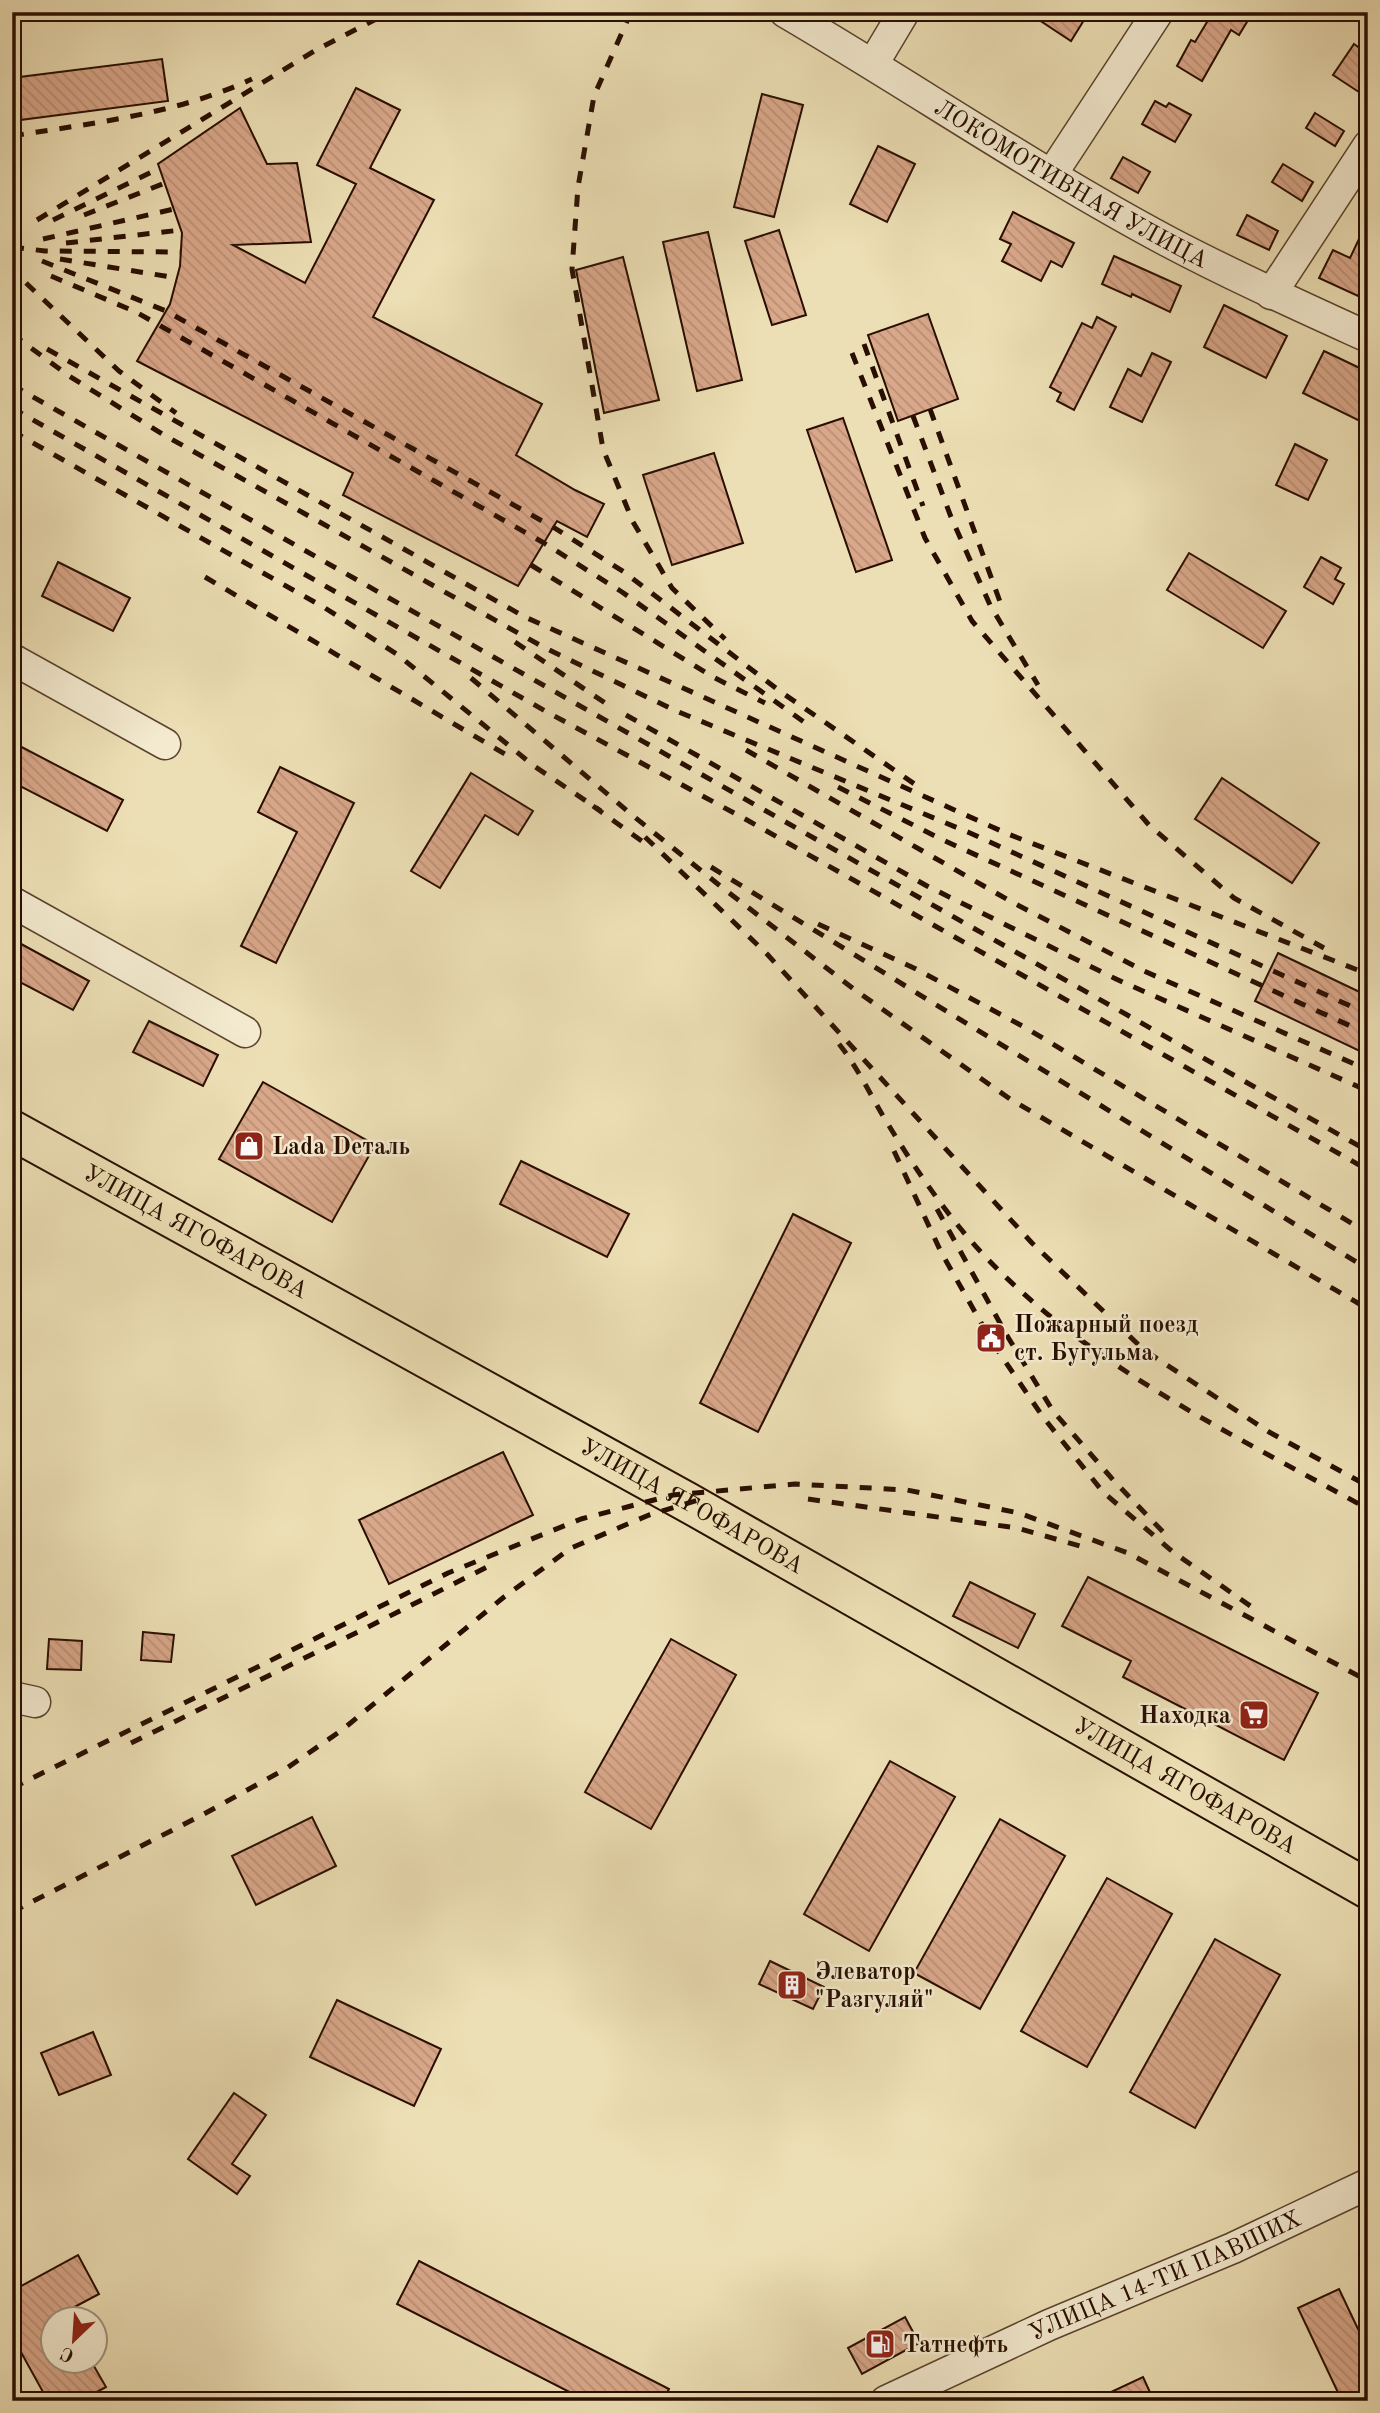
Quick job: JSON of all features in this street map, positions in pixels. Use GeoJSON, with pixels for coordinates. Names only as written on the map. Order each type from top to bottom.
{"type":"FeatureCollection","features":[{"type":"Feature","properties":{"kind":"main road","name":"УЛИЦА ЯГОФАРОВА"},"geometry":{"type":"LineString","coordinates":[[12,1130],[680,1499],[1368,1889]]}},
{"type":"Feature","properties":{"kind":"street","name":"ЛОКОМОТИВНАЯ УЛИЦА"},"geometry":{"type":"LineString","coordinates":[[785,12],[1166,240],[1271,294],[1368,337]]}},
{"type":"Feature","properties":{"kind":"street"},"geometry":{"type":"LineString","coordinates":[[873,64],[904,12]]}},
{"type":"Feature","properties":{"kind":"street"},"geometry":{"type":"LineString","coordinates":[[1052,174],[1158,12]]}},
{"type":"Feature","properties":{"kind":"street"},"geometry":{"type":"LineString","coordinates":[[1271,294],[1368,146]]}},
{"type":"Feature","properties":{"kind":"street"},"geometry":{"type":"LineString","coordinates":[[12,659],[165,744]]}},
{"type":"Feature","properties":{"kind":"street"},"geometry":{"type":"LineString","coordinates":[[12,902],[246,1032]]}},
{"type":"Feature","properties":{"kind":"street","name":"УЛИЦА 14-ТИ ПАВШИХ"},"geometry":{"type":"LineString","coordinates":[[886,2401],[1049,2325],[1233,2248],[1368,2184]]}},
{"type":"Feature","properties":{"kind":"building"},"geometry":{"type":"Polygon","coordinates":[[[1027,12],[1089,12],[1071,41],[1027,12]]]}},
{"type":"Feature","properties":{"kind":"building"},"geometry":{"type":"Polygon","coordinates":[[[1202,12],[1253,12],[1239,35],[1231,30],[1202,81],[1177,66],[1191,40],[1195,42],[1210,17],[1202,12]]]}},
{"type":"Feature","properties":{"kind":"building"},"geometry":{"type":"Polygon","coordinates":[[[1354,44],[1368,54],[1368,98],[1333,75],[1354,44]]]}},
{"type":"Feature","properties":{"kind":"building"},"geometry":{"type":"Polygon","coordinates":[[[162,59],[168,101],[12,121],[12,78],[162,59]]]}},
{"type":"Feature","properties":{"kind":"building"},"geometry":{"type":"Polygon","coordinates":[[[356,88],[400,110],[370,168],[434,200],[373,317],[542,404],[516,455],[604,504],[587,537],[557,521],[518,586],[343,495],[353,473],[137,361],[170,304],[180,266],[182,233],[158,164],[240,108],[267,164],[297,163],[311,242],[233,245],[305,283],[356,184],[317,165],[356,88]]]}},
{"type":"Feature","properties":{"kind":"building"},"geometry":{"type":"Polygon","coordinates":[[[762,94],[803,105],[774,217],[734,207],[762,94]]]}},
{"type":"Feature","properties":{"kind":"building"},"geometry":{"type":"Polygon","coordinates":[[[1155,101],[1166,107],[1169,103],[1191,115],[1175,142],[1142,124],[1155,101]]]}},
{"type":"Feature","properties":{"kind":"building"},"geometry":{"type":"Polygon","coordinates":[[[1315,113],[1344,131],[1335,146],[1306,128],[1315,113]]]}},
{"type":"Feature","properties":{"kind":"building"},"geometry":{"type":"Polygon","coordinates":[[[878,146],[915,164],[887,222],[850,204],[878,146]]]}},
{"type":"Feature","properties":{"kind":"building"},"geometry":{"type":"Polygon","coordinates":[[[1123,157],[1150,172],[1138,193],[1111,178],[1123,157]]]}},
{"type":"Feature","properties":{"kind":"building"},"geometry":{"type":"Polygon","coordinates":[[[1283,164],[1313,182],[1302,201],[1272,182],[1283,164]]]}},
{"type":"Feature","properties":{"kind":"building"},"geometry":{"type":"Polygon","coordinates":[[[1013,212],[1074,243],[1062,267],[1051,261],[1041,281],[1002,261],[1011,244],[1000,239],[1013,212]]]}},
{"type":"Feature","properties":{"kind":"building"},"geometry":{"type":"Polygon","coordinates":[[[1247,215],[1278,231],[1269,250],[1237,235],[1247,215]]]}},
{"type":"Feature","properties":{"kind":"building"},"geometry":{"type":"Polygon","coordinates":[[[1368,220],[1368,275],[1358,296],[1319,278],[1333,250],[1350,258],[1368,220]]]}},
{"type":"Feature","properties":{"kind":"building"},"geometry":{"type":"Polygon","coordinates":[[[779,230],[806,315],[772,325],[745,241],[779,230]]]}},
{"type":"Feature","properties":{"kind":"building"},"geometry":{"type":"Polygon","coordinates":[[[708,232],[742,380],[697,391],[663,242],[708,232]]]}},
{"type":"Feature","properties":{"kind":"building"},"geometry":{"type":"Polygon","coordinates":[[[1114,256],[1181,286],[1170,312],[1132,294],[1131,297],[1102,284],[1114,256]]]}},
{"type":"Feature","properties":{"kind":"building"},"geometry":{"type":"Polygon","coordinates":[[[623,257],[659,400],[604,413],[576,270],[623,257]]]}},
{"type":"Feature","properties":{"kind":"building"},"geometry":{"type":"Polygon","coordinates":[[[1224,305],[1287,336],[1266,378],[1204,347],[1224,305]]]}},
{"type":"Feature","properties":{"kind":"building"},"geometry":{"type":"Polygon","coordinates":[[[928,314],[958,399],[898,421],[868,335],[928,314]]]}},
{"type":"Feature","properties":{"kind":"building"},"geometry":{"type":"Polygon","coordinates":[[[1097,317],[1116,327],[1074,410],[1057,401],[1061,393],[1050,387],[1082,323],[1092,328],[1097,317]]]}},
{"type":"Feature","properties":{"kind":"building"},"geometry":{"type":"Polygon","coordinates":[[[1324,351],[1368,372],[1368,425],[1303,393],[1324,351]]]}},
{"type":"Feature","properties":{"kind":"building"},"geometry":{"type":"Polygon","coordinates":[[[1152,353],[1171,362],[1142,422],[1110,407],[1128,369],[1141,376],[1152,353]]]}},
{"type":"Feature","properties":{"kind":"building"},"geometry":{"type":"Polygon","coordinates":[[[843,418],[892,560],[856,572],[807,430],[843,418]]]}},
{"type":"Feature","properties":{"kind":"building"},"geometry":{"type":"Polygon","coordinates":[[[1295,444],[1327,460],[1308,500],[1276,485],[1295,444]]]}},
{"type":"Feature","properties":{"kind":"building"},"geometry":{"type":"Polygon","coordinates":[[[714,453],[743,543],[672,565],[643,475],[714,453]]]}},
{"type":"Feature","properties":{"kind":"building"},"geometry":{"type":"Polygon","coordinates":[[[1189,553],[1286,611],[1263,648],[1167,590],[1189,553]]]}},
{"type":"Feature","properties":{"kind":"building"},"geometry":{"type":"Polygon","coordinates":[[[1321,557],[1341,568],[1335,579],[1344,584],[1333,604],[1304,587],[1321,557]]]}},
{"type":"Feature","properties":{"kind":"building"},"geometry":{"type":"Polygon","coordinates":[[[58,562],[130,598],[113,631],[42,596],[58,562]]]}},
{"type":"Feature","properties":{"kind":"building"},"geometry":{"type":"Polygon","coordinates":[[[12,742],[123,800],[107,831],[12,782],[12,742]]]}},
{"type":"Feature","properties":{"kind":"building"},"geometry":{"type":"Polygon","coordinates":[[[280,767],[354,803],[276,963],[241,946],[297,832],[258,812],[280,767]]]}},
{"type":"Feature","properties":{"kind":"building"},"geometry":{"type":"Polygon","coordinates":[[[471,773],[533,811],[518,835],[485,815],[440,888],[411,871],[471,773]]]}},
{"type":"Feature","properties":{"kind":"building"},"geometry":{"type":"Polygon","coordinates":[[[1222,778],[1319,843],[1292,883],[1195,819],[1222,778]]]}},
{"type":"Feature","properties":{"kind":"building"},"geometry":{"type":"Polygon","coordinates":[[[12,939],[89,981],[73,1010],[12,978],[12,939]]]}},
{"type":"Feature","properties":{"kind":"building"},"geometry":{"type":"Polygon","coordinates":[[[1278,953],[1368,996],[1368,1055],[1255,1001],[1278,953]]]}},
{"type":"Feature","properties":{"kind":"building"},"geometry":{"type":"Polygon","coordinates":[[[149,1021],[218,1055],[203,1086],[133,1052],[149,1021]]]}},
{"type":"Feature","properties":{"kind":"building"},"geometry":{"type":"Polygon","coordinates":[[[263,1082],[375,1145],[332,1222],[219,1159],[263,1082]]]}},
{"type":"Feature","properties":{"kind":"building"},"geometry":{"type":"Polygon","coordinates":[[[521,1161],[629,1214],[607,1257],[500,1204],[521,1161]]]}},
{"type":"Feature","properties":{"kind":"building"},"geometry":{"type":"Polygon","coordinates":[[[793,1214],[851,1243],[758,1432],[700,1403],[793,1214]]]}},
{"type":"Feature","properties":{"kind":"building"},"geometry":{"type":"Polygon","coordinates":[[[503,1452],[533,1515],[389,1584],[359,1520],[503,1452]]]}},
{"type":"Feature","properties":{"kind":"building"},"geometry":{"type":"Polygon","coordinates":[[[1088,1577],[1318,1693],[1284,1760],[1123,1677],[1131,1661],[1062,1626],[1088,1577]]]}},
{"type":"Feature","properties":{"kind":"building"},"geometry":{"type":"Polygon","coordinates":[[[970,1582],[1035,1614],[1018,1648],[953,1616],[970,1582]]]}},
{"type":"Feature","properties":{"kind":"building"},"geometry":{"type":"Polygon","coordinates":[[[143,1632],[174,1635],[171,1662],[141,1660],[143,1632]]]}},
{"type":"Feature","properties":{"kind":"building"},"geometry":{"type":"Polygon","coordinates":[[[49,1639],[82,1641],[81,1670],[47,1669],[49,1639]]]}},
{"type":"Feature","properties":{"kind":"building"},"geometry":{"type":"Polygon","coordinates":[[[671,1639],[736,1675],[651,1829],[585,1792],[671,1639]]]}},
{"type":"Feature","properties":{"kind":"building"},"geometry":{"type":"Polygon","coordinates":[[[890,1761],[955,1797],[869,1951],[804,1914],[890,1761]]]}},
{"type":"Feature","properties":{"kind":"building"},"geometry":{"type":"Polygon","coordinates":[[[312,1817],[336,1866],[256,1905],[232,1856],[312,1817]]]}},
{"type":"Feature","properties":{"kind":"building"},"geometry":{"type":"Polygon","coordinates":[[[1000,1819],[1065,1856],[980,2009],[914,1973],[1000,1819]]]}},
{"type":"Feature","properties":{"kind":"building"},"geometry":{"type":"Polygon","coordinates":[[[1107,1878],[1172,1914],[1087,2067],[1021,2031],[1107,1878]]]}},
{"type":"Feature","properties":{"kind":"building"},"geometry":{"type":"Polygon","coordinates":[[[1215,1939],[1280,1975],[1195,2128],[1130,2092],[1215,1939]]]}},
{"type":"Feature","properties":{"kind":"building","name":"Элеватор \"Разгуляй\""},"geometry":{"type":"Polygon","coordinates":[[[770,1961],[824,1987],[813,2009],[759,1984],[770,1961]]]}},
{"type":"Feature","properties":{"kind":"building"},"geometry":{"type":"Polygon","coordinates":[[[337,2000],[441,2049],[414,2106],[310,2057],[337,2000]]]}},
{"type":"Feature","properties":{"kind":"building"},"geometry":{"type":"Polygon","coordinates":[[[93,2032],[111,2075],[59,2095],[41,2053],[93,2032]]]}},
{"type":"Feature","properties":{"kind":"building"},"geometry":{"type":"Polygon","coordinates":[[[234,2093],[266,2115],[232,2164],[250,2176],[237,2194],[188,2159],[234,2093]]]}},
{"type":"Feature","properties":{"kind":"building"},"geometry":{"type":"Polygon","coordinates":[[[78,2255],[99,2294],[80,2304],[38,2304],[38,2374],[98,2374],[106,2387],[80,2401],[48,2401],[12,2336],[12,2291],[78,2255]]]}},
{"type":"Feature","properties":{"kind":"building"},"geometry":{"type":"Polygon","coordinates":[[[419,2261],[669,2389],[663,2401],[587,2401],[397,2304],[419,2261]]]}},
{"type":"Feature","properties":{"kind":"building"},"geometry":{"type":"Polygon","coordinates":[[[1339,2289],[1368,2350],[1368,2401],[1342,2401],[1298,2308],[1339,2289]]]}},
{"type":"Feature","properties":{"kind":"building"},"geometry":{"type":"Polygon","coordinates":[[[905,2317],[919,2343],[862,2374],[848,2348],[905,2317]]]}},
{"type":"Feature","properties":{"kind":"building"},"geometry":{"type":"Polygon","coordinates":[[[1143,2377],[1154,2401],[1092,2401],[1143,2377]]]}},
{"type":"Feature","properties":{"kind":"railway"},"geometry":{"type":"LineString","coordinates":[[37,220],[316,50],[390,12]]}},
{"type":"Feature","properties":{"kind":"railway"},"geometry":{"type":"LineString","coordinates":[[631,12],[594,96],[578,187],[572,269],[603,449],[633,522],[672,588],[725,639]]}},
{"type":"Feature","properties":{"kind":"railway"},"geometry":{"type":"LineString","coordinates":[[12,136],[164,109],[194,101],[252,79]]}},
{"type":"Feature","properties":{"kind":"railway"},"geometry":{"type":"LineString","coordinates":[[53,220],[160,168]]}},
{"type":"Feature","properties":{"kind":"railway"},"geometry":{"type":"LineString","coordinates":[[84,215],[165,183]]}},
{"type":"Feature","properties":{"kind":"railway"},"geometry":{"type":"LineString","coordinates":[[43,239],[174,209]]}},
{"type":"Feature","properties":{"kind":"railway"},"geometry":{"type":"LineString","coordinates":[[66,243],[181,230]]}},
{"type":"Feature","properties":{"kind":"railway"},"geometry":{"type":"LineString","coordinates":[[12,247],[45,251],[181,252]]}},
{"type":"Feature","properties":{"kind":"railway"},"geometry":{"type":"LineString","coordinates":[[60,259],[177,278]]}},
{"type":"Feature","properties":{"kind":"railway"},"geometry":{"type":"LineString","coordinates":[[42,261],[166,311],[553,527],[624,572],[781,692],[916,785]]}},
{"type":"Feature","properties":{"kind":"railway"},"geometry":{"type":"LineString","coordinates":[[51,276],[136,312],[544,543],[622,592],[811,727]]}},
{"type":"Feature","properties":{"kind":"railway"},"geometry":{"type":"LineString","coordinates":[[26,283],[119,371],[176,413]]}},
{"type":"Feature","properties":{"kind":"railway"},"geometry":{"type":"LineString","coordinates":[[12,334],[69,376],[164,435],[545,648],[674,710],[970,833],[1368,1014]]}},
{"type":"Feature","properties":{"kind":"railway"},"geometry":{"type":"LineString","coordinates":[[864,344],[923,506]]}},
{"type":"Feature","properties":{"kind":"railway"},"geometry":{"type":"LineString","coordinates":[[47,349],[525,617],[1008,834],[1368,974]]}},
{"type":"Feature","properties":{"kind":"railway"},"geometry":{"type":"LineString","coordinates":[[852,353],[925,538],[972,621],[1149,825],[1234,898],[1324,948]]}},
{"type":"Feature","properties":{"kind":"railway"},"geometry":{"type":"LineString","coordinates":[[12,385],[1368,1151]]}},
{"type":"Feature","properties":{"kind":"railway"},"geometry":{"type":"LineString","coordinates":[[12,408],[547,712],[747,820],[1368,1170]]}},
{"type":"Feature","properties":{"kind":"railway"},"geometry":{"type":"LineString","coordinates":[[930,409],[1003,610]]}},
{"type":"Feature","properties":{"kind":"railway"},"geometry":{"type":"LineString","coordinates":[[913,416],[951,517],[990,605],[1038,685]]}},
{"type":"Feature","properties":{"kind":"railway"},"geometry":{"type":"LineString","coordinates":[[12,431],[325,608],[398,655],[534,766],[601,811]]}},
{"type":"Feature","properties":{"kind":"railway"},"geometry":{"type":"LineString","coordinates":[[531,565],[713,677],[765,703]]}},
{"type":"Feature","properties":{"kind":"railway"},"geometry":{"type":"LineString","coordinates":[[205,577],[515,760]]}},
{"type":"Feature","properties":{"kind":"railway"},"geometry":{"type":"LineString","coordinates":[[515,642],[611,707]]}},
{"type":"Feature","properties":{"kind":"railway"},"geometry":{"type":"LineString","coordinates":[[471,678],[632,815],[855,990],[1010,1099],[1368,1309]]}},
{"type":"Feature","properties":{"kind":"railway"},"geometry":{"type":"LineString","coordinates":[[626,715],[927,886],[1116,979],[1368,1091]]}},
{"type":"Feature","properties":{"kind":"railway"},"geometry":{"type":"LineString","coordinates":[[746,750],[1010,901],[1144,971],[1368,1070]]}},
{"type":"Feature","properties":{"kind":"railway"},"geometry":{"type":"LineString","coordinates":[[838,787],[941,839],[1368,1034]]}},
{"type":"Feature","properties":{"kind":"railway"},"geometry":{"type":"LineString","coordinates":[[593,806],[650,847]]}},
{"type":"Feature","properties":{"kind":"railway"},"geometry":{"type":"LineString","coordinates":[[645,837],[767,954],[1032,1243],[1144,1350],[1269,1432],[1368,1486]]}},
{"type":"Feature","properties":{"kind":"railway"},"geometry":{"type":"LineString","coordinates":[[711,867],[1368,1269]]}},
{"type":"Feature","properties":{"kind":"railway"},"geometry":{"type":"LineString","coordinates":[[818,924],[916,969],[1026,1028],[1368,1233]]}},
{"type":"Feature","properties":{"kind":"railway"},"geometry":{"type":"LineString","coordinates":[[839,1044],[936,1196],[971,1241],[1013,1284],[1107,1359],[1158,1392],[1368,1509]]}},
{"type":"Feature","properties":{"kind":"railway"},"geometry":{"type":"LineString","coordinates":[[894,1151],[941,1252],[992,1342],[1043,1417],[1103,1492],[1173,1552],[1259,1612]]}},
{"type":"Feature","properties":{"kind":"railway"},"geometry":{"type":"LineString","coordinates":[[937,1209],[1006,1334],[1053,1411],[1167,1536]]}},
{"type":"Feature","properties":{"kind":"railway"},"geometry":{"type":"LineString","coordinates":[[12,1788],[448,1573],[581,1519],[673,1495],[795,1484],[907,1490],[1019,1513],[1128,1553],[1368,1681]]}},
{"type":"Feature","properties":{"kind":"railway"},"geometry":{"type":"LineString","coordinates":[[808,1499],[1017,1528],[1087,1548]]}},
{"type":"Feature","properties":{"kind":"railway"},"geometry":{"type":"LineString","coordinates":[[12,1912],[204,1814],[287,1768],[342,1730],[504,1597],[571,1548],[649,1515],[698,1500]]}},
{"type":"Feature","properties":{"kind":"railway"},"geometry":{"type":"LineString","coordinates":[[131,1743],[487,1567]]}},
{"type":"Feature","properties":{"kind":"place","name":"Lada Dеталь"},"geometry":{"type":"Point","coordinates":[249,1146]}},
{"type":"Feature","properties":{"kind":"place","name":"Пожарный поезд ст. Бугульма"},"geometry":{"type":"Point","coordinates":[991,1338]}},
{"type":"Feature","properties":{"kind":"place","name":"Находка"},"geometry":{"type":"Point","coordinates":[1254,1715]}},
{"type":"Feature","properties":{"kind":"place","name":"Элеватор \"Разгуляй\""},"geometry":{"type":"Point","coordinates":[792,1985]}},
{"type":"Feature","properties":{"kind":"place","name":"Татнефть"},"geometry":{"type":"Point","coordinates":[880,2344]}}]}
